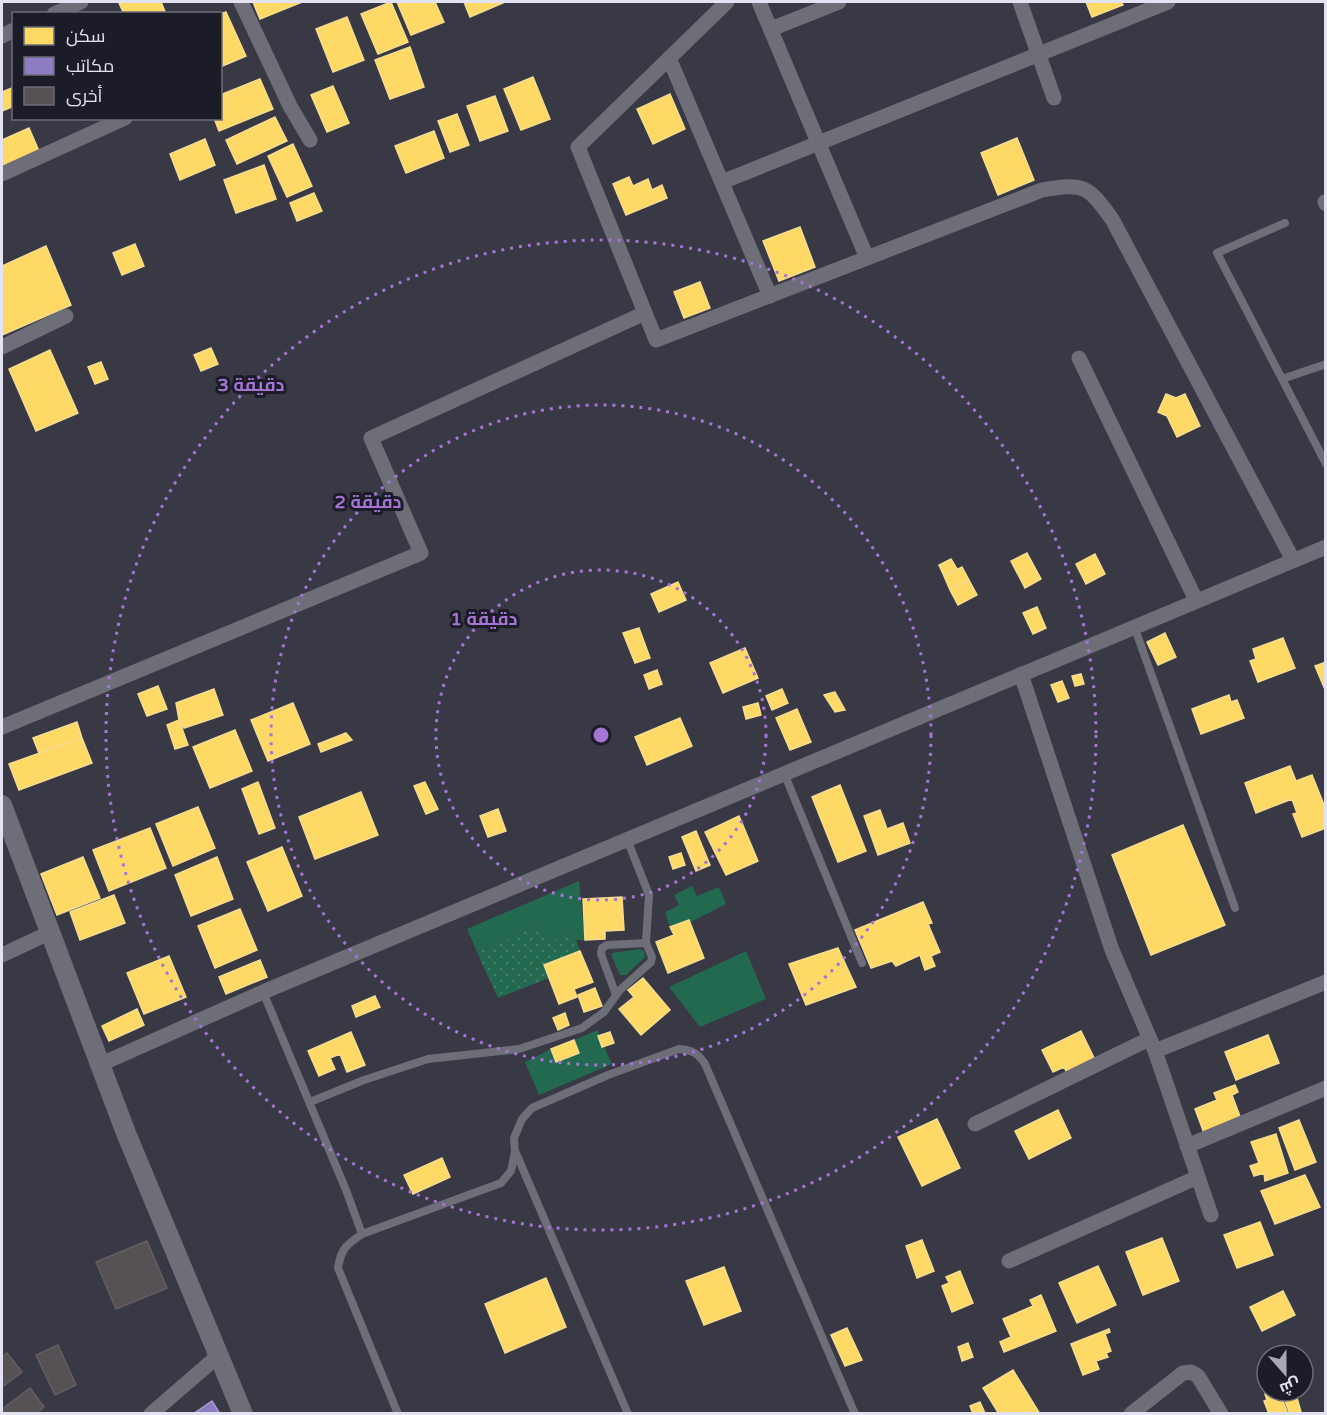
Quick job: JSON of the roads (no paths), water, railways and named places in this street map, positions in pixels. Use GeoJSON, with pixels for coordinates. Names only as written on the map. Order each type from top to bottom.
{"type":"FeatureCollection","features":[{"type":"Feature","properties":{"kind":"street"},"geometry":{"type":"LineString","coordinates":[[58,12],[81,2]]}},
{"type":"Feature","properties":{"kind":"street"},"geometry":{"type":"LineString","coordinates":[[241,2],[290,106],[310,140]]}},
{"type":"Feature","properties":{"kind":"street"},"geometry":{"type":"LineString","coordinates":[[727,2],[578,147],[656,340],[1042,190],[1067,186],[1082,187],[1093,193],[1112,219],[1293,560]]}},
{"type":"Feature","properties":{"kind":"street"},"geometry":{"type":"LineString","coordinates":[[759,2],[867,258]]}},
{"type":"Feature","properties":{"kind":"street"},"geometry":{"type":"LineString","coordinates":[[771,29],[839,2]]}},
{"type":"Feature","properties":{"kind":"street"},"geometry":{"type":"LineString","coordinates":[[1020,2],[1054,98]]}},
{"type":"Feature","properties":{"kind":"street"},"geometry":{"type":"LineString","coordinates":[[722,182],[1168,2]]}},
{"type":"Feature","properties":{"kind":"street"},"geometry":{"type":"LineString","coordinates":[[669,58],[770,296]]}},
{"type":"Feature","properties":{"kind":"street"},"geometry":{"type":"LineString","coordinates":[[2,174],[121,120]]}},
{"type":"Feature","properties":{"kind":"street"},"geometry":{"type":"LineString","coordinates":[[2,727],[421,553],[371,438],[645,313]]}},
{"type":"Feature","properties":{"kind":"street"},"geometry":{"type":"LineString","coordinates":[[2,347],[66,316]]}},
{"type":"Feature","properties":{"kind":"street"},"geometry":{"type":"LineString","coordinates":[[1079,358],[1196,600]]}},
{"type":"Feature","properties":{"kind":"street"},"geometry":{"type":"LineString","coordinates":[[99,1065],[263,992],[784,773],[1293,560],[1325,550]]}},
{"type":"Feature","properties":{"kind":"street"},"geometry":{"type":"LineString","coordinates":[[1021,674],[1112,950],[1152,1045],[1211,1215]]}},
{"type":"Feature","properties":{"kind":"street"},"geometry":{"type":"LineString","coordinates":[[2,806],[99,1065],[243,1413]]}},
{"type":"Feature","properties":{"kind":"street"},"geometry":{"type":"LineString","coordinates":[[2,955],[51,932]]}},
{"type":"Feature","properties":{"kind":"street"},"geometry":{"type":"LineString","coordinates":[[975,1124],[1152,1045],[1326,982]]}},
{"type":"Feature","properties":{"kind":"street"},"geometry":{"type":"LineString","coordinates":[[1187,1146],[1326,1088]]}},
{"type":"Feature","properties":{"kind":"street"},"geometry":{"type":"LineString","coordinates":[[1009,1261],[1198,1177]]}},
{"type":"Feature","properties":{"kind":"street"},"geometry":{"type":"LineString","coordinates":[[151,1413],[218,1356]]}},
{"type":"Feature","properties":{"kind":"street"},"geometry":{"type":"LineString","coordinates":[[1131,1413],[1183,1373],[1191,1372],[1198,1376],[1221,1413]]}},
{"type":"Feature","properties":{"kind":"lane"},"geometry":{"type":"LineString","coordinates":[[1285,224],[1217,253],[1326,464]]}},
{"type":"Feature","properties":{"kind":"lane"},"geometry":{"type":"LineString","coordinates":[[1282,379],[1326,363]]}},
{"type":"Feature","properties":{"kind":"lane"},"geometry":{"type":"LineString","coordinates":[[1134,626],[1235,908]]}},
{"type":"Feature","properties":{"kind":"lane"},"geometry":{"type":"LineString","coordinates":[[784,773],[862,963]]}},
{"type":"Feature","properties":{"kind":"lane"},"geometry":{"type":"LineString","coordinates":[[310,1102],[364,1080],[428,1059],[519,1049],[582,1028],[604,1012],[616,995],[651,962],[652,957],[646,943],[649,895],[627,839]]}},
{"type":"Feature","properties":{"kind":"lane"},"geometry":{"type":"LineString","coordinates":[[616,995],[601,954],[602,948],[607,945],[646,943]]}},
{"type":"Feature","properties":{"kind":"lane"},"geometry":{"type":"LineString","coordinates":[[263,992],[310,1102],[362,1234]]}},
{"type":"Feature","properties":{"kind":"lane"},"geometry":{"type":"LineString","coordinates":[[398,1413],[338,1268],[340,1253],[362,1234],[501,1183],[511,1171],[515,1152],[514,1138],[518,1128],[522,1119],[532,1108],[679,1049],[691,1050],[699,1055],[705,1064],[855,1413]]}},
{"type":"Feature","properties":{"kind":"lane"},"geometry":{"type":"LineString","coordinates":[[515,1152],[628,1413]]}}]}
